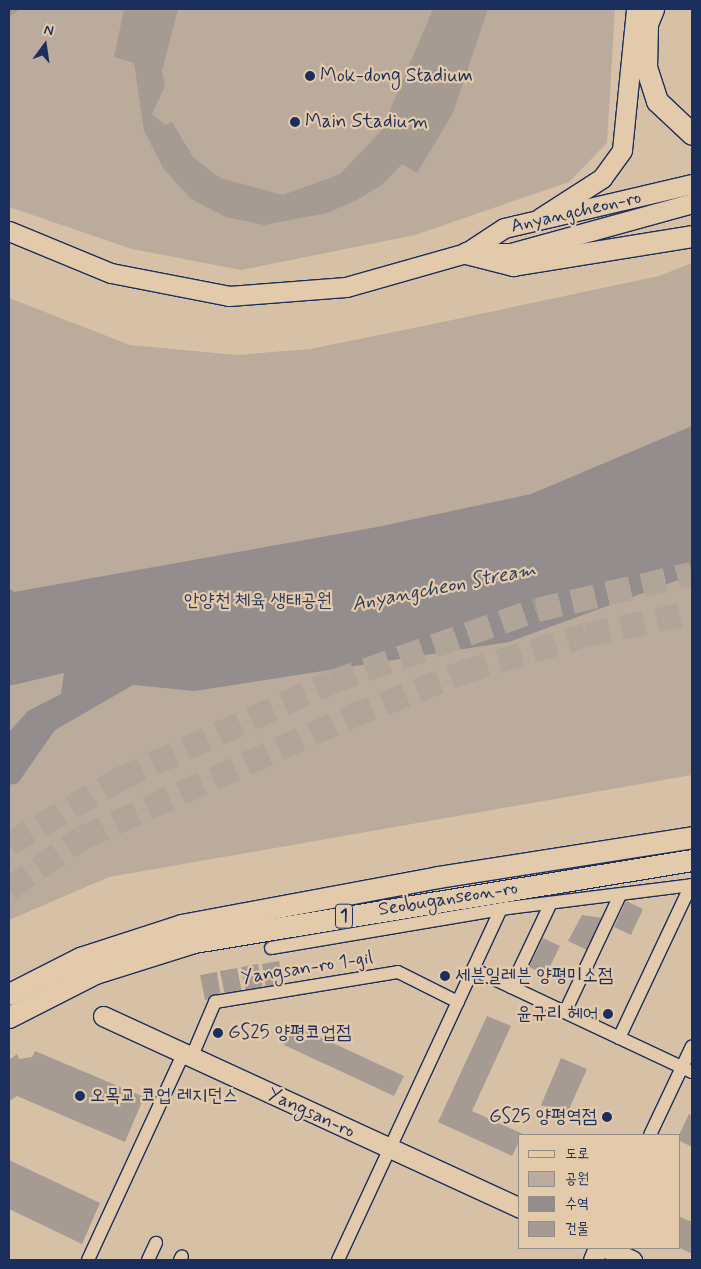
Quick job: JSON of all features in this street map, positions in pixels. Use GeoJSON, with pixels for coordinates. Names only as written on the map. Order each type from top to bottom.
{"type":"FeatureCollection","features":[{"type":"Feature","properties":{"kind":"main road"},"geometry":{"type":"LineString","coordinates":[[540,218],[602,178],[622,150],[636,9]]}},
{"type":"Feature","properties":{"kind":"main road"},"geometry":{"type":"LineString","coordinates":[[653,9],[647,24],[646,66],[657,101],[692,134]]}},
{"type":"Feature","properties":{"kind":"main road","name":"Anyangcheon-ro"},"geometry":{"type":"LineString","coordinates":[[466,253],[504,228],[540,218],[574,215],[692,184]]}},
{"type":"Feature","properties":{"kind":"main road","name":"Anyangcheon-ro"},"geometry":{"type":"LineString","coordinates":[[9,231],[111,273],[229,296],[346,286],[466,253],[511,252],[692,204]]}},
{"type":"Feature","properties":{"kind":"main road"},"geometry":{"type":"LineString","coordinates":[[466,253],[513,265],[692,236]]}},
{"type":"Feature","properties":{"kind":"main road","name":"Seobuganseon-ro"},"geometry":{"type":"LineString","coordinates":[[9,994],[80,958],[182,925],[438,877],[692,837]]}},
{"type":"Feature","properties":{"kind":"main road","name":"Seobuganseon-ro"},"geometry":{"type":"LineString","coordinates":[[9,1016],[95,973],[194,942],[692,860]]}},
{"type":"Feature","properties":{"kind":"main road","name":"Yangsan-ro"},"geometry":{"type":"LineString","coordinates":[[103,1016],[518,1207]]}},
{"type":"Feature","properties":{"kind":"main road"},"geometry":{"type":"LineString","coordinates":[[608,1249],[632,1260]]}},
{"type":"Feature","properties":{"kind":"street"},"geometry":{"type":"LineString","coordinates":[[271,948],[500,911],[692,885]]}},
{"type":"Feature","properties":{"kind":"street"},"geometry":{"type":"LineString","coordinates":[[619,1038],[692,885]]}},
{"type":"Feature","properties":{"kind":"street"},"geometry":{"type":"LineString","coordinates":[[564,1012],[620,895]]}},
{"type":"Feature","properties":{"kind":"street"},"geometry":{"type":"LineString","coordinates":[[511,987],[550,905]]}},
{"type":"Feature","properties":{"kind":"street"},"geometry":{"type":"LineString","coordinates":[[338,1260],[500,911]]}},
{"type":"Feature","properties":{"kind":"street"},"geometry":{"type":"LineString","coordinates":[[472,969],[619,1038],[689,1068]]}},
{"type":"Feature","properties":{"kind":"street","name":"Yangsan-ro 1-gil"},"geometry":{"type":"LineString","coordinates":[[188,1054],[215,1002],[398,972],[458,1002]]}},
{"type":"Feature","properties":{"kind":"street"},"geometry":{"type":"LineString","coordinates":[[651,1134],[689,1068],[692,1046]]}},
{"type":"Feature","properties":{"kind":"street"},"geometry":{"type":"LineString","coordinates":[[88,1260],[188,1054]]}},
{"type":"Feature","properties":{"kind":"street"},"geometry":{"type":"LineString","coordinates":[[148,1260],[156,1243]]}},
{"type":"Feature","properties":{"kind":"green space","name":"Mok-dong Stadium"},"geometry":{"type":"Polygon","coordinates":[[[9,9],[615,9],[607,143],[569,182],[415,235],[241,270],[132,249],[9,207],[9,9]]]}},
{"type":"Feature","properties":{"kind":"green space","name":"안양천 체육 생태공원"},"geometry":{"type":"Polygon","coordinates":[[[692,263],[692,775],[109,877],[9,920],[9,298],[130,345],[237,355],[310,349],[659,276],[692,263]]]}},
{"type":"Feature","properties":{"kind":"water","name":"Anyangcheon Stream"},"geometry":{"type":"Polygon","coordinates":[[[692,426],[692,575],[509,642],[195,691],[133,685],[55,730],[18,783],[9,785],[9,732],[28,711],[61,694],[64,673],[9,686],[9,588],[14,592],[377,527],[531,494],[692,426]]]}},
{"type":"Feature","properties":{"kind":"building"},"geometry":{"type":"Polygon","coordinates":[[[9,9],[20,9],[9,17],[9,9]]]}},
{"type":"Feature","properties":{"kind":"building"},"geometry":{"type":"Polygon","coordinates":[[[124,9],[178,9],[162,71],[165,86],[152,114],[165,125],[172,122],[193,157],[220,178],[283,195],[340,174],[381,131],[433,9],[488,9],[453,113],[417,173],[402,164],[383,184],[355,201],[327,213],[264,225],[226,217],[191,199],[163,168],[144,131],[134,63],[114,57],[124,9]]]}},
{"type":"Feature","properties":{"kind":"building"},"geometry":{"type":"Polygon","coordinates":[[[626,901],[643,909],[631,935],[614,927],[626,901]]]}},
{"type":"Feature","properties":{"kind":"building"},"geometry":{"type":"Polygon","coordinates":[[[582,915],[603,918],[587,950],[568,941],[582,915]]]}},
{"type":"Feature","properties":{"kind":"building"},"geometry":{"type":"Polygon","coordinates":[[[543,938],[560,946],[546,975],[529,967],[543,938]]]}},
{"type":"Feature","properties":{"kind":"building"},"geometry":{"type":"Polygon","coordinates":[[[279,961],[283,985],[266,988],[262,964],[279,961]]]}},
{"type":"Feature","properties":{"kind":"building"},"geometry":{"type":"Polygon","coordinates":[[[258,964],[263,989],[246,992],[241,967],[258,964]]]}},
{"type":"Feature","properties":{"kind":"building"},"geometry":{"type":"Polygon","coordinates":[[[237,968],[242,993],[225,996],[220,971],[237,968]]]}},
{"type":"Feature","properties":{"kind":"building"},"geometry":{"type":"Polygon","coordinates":[[[217,972],[221,997],[205,1000],[200,975],[217,972]]]}},
{"type":"Feature","properties":{"kind":"building"},"geometry":{"type":"Polygon","coordinates":[[[487,1016],[511,1026],[472,1111],[523,1134],[518,1134],[518,1144],[512,1156],[438,1122],[487,1016]]]}},
{"type":"Feature","properties":{"kind":"building"},"geometry":{"type":"Polygon","coordinates":[[[294,1025],[404,1076],[394,1096],[284,1045],[294,1025]]]}},
{"type":"Feature","properties":{"kind":"building","name":"오목교 코업 레지던스"},"geometry":{"type":"Polygon","coordinates":[[[35,1051],[144,1097],[125,1142],[17,1096],[9,1101],[9,1060],[17,1054],[19,1059],[32,1057],[35,1051]]]}},
{"type":"Feature","properties":{"kind":"building"},"geometry":{"type":"Polygon","coordinates":[[[561,1058],[587,1069],[566,1116],[541,1105],[561,1058]]]}},
{"type":"Feature","properties":{"kind":"building"},"geometry":{"type":"Polygon","coordinates":[[[689,1114],[692,1116],[692,1147],[681,1142],[679,1134],[689,1114]]]}},
{"type":"Feature","properties":{"kind":"building"},"geometry":{"type":"Polygon","coordinates":[[[9,1160],[100,1203],[82,1244],[9,1209],[9,1160]]]}},
{"type":"Feature","properties":{"kind":"building"},"geometry":{"type":"Polygon","coordinates":[[[681,1217],[692,1222],[692,1254],[681,1248],[681,1217]]]}},
{"type":"Feature","properties":{"kind":"tunnel"},"geometry":{"type":"LineString","coordinates":[[9,844],[120,779],[332,682],[537,610],[692,574]]}},
{"type":"Feature","properties":{"kind":"tunnel"},"geometry":{"type":"LineString","coordinates":[[9,889],[82,838],[350,717],[464,672],[586,635],[692,613]]}},
{"type":"Feature","properties":{"kind":"place","name":"Mok-dong Stadium"},"geometry":{"type":"Point","coordinates":[310,76]}},
{"type":"Feature","properties":{"kind":"place","name":"Main Stadium"},"geometry":{"type":"Point","coordinates":[295,122]}},
{"type":"Feature","properties":{"kind":"place","name":"세븐일레븐 양평미소점"},"geometry":{"type":"Point","coordinates":[445,976]}},
{"type":"Feature","properties":{"kind":"place","name":"윤규리 헤어"},"geometry":{"type":"Point","coordinates":[608,1014]}},
{"type":"Feature","properties":{"kind":"place","name":"GS25 양평코업점"},"geometry":{"type":"Point","coordinates":[218,1033]}},
{"type":"Feature","properties":{"kind":"place","name":"오목교 코업 레지던스"},"geometry":{"type":"Point","coordinates":[80,1096]}},
{"type":"Feature","properties":{"kind":"place","name":"GS25 양평역점"},"geometry":{"type":"Point","coordinates":[607,1117]}}]}
